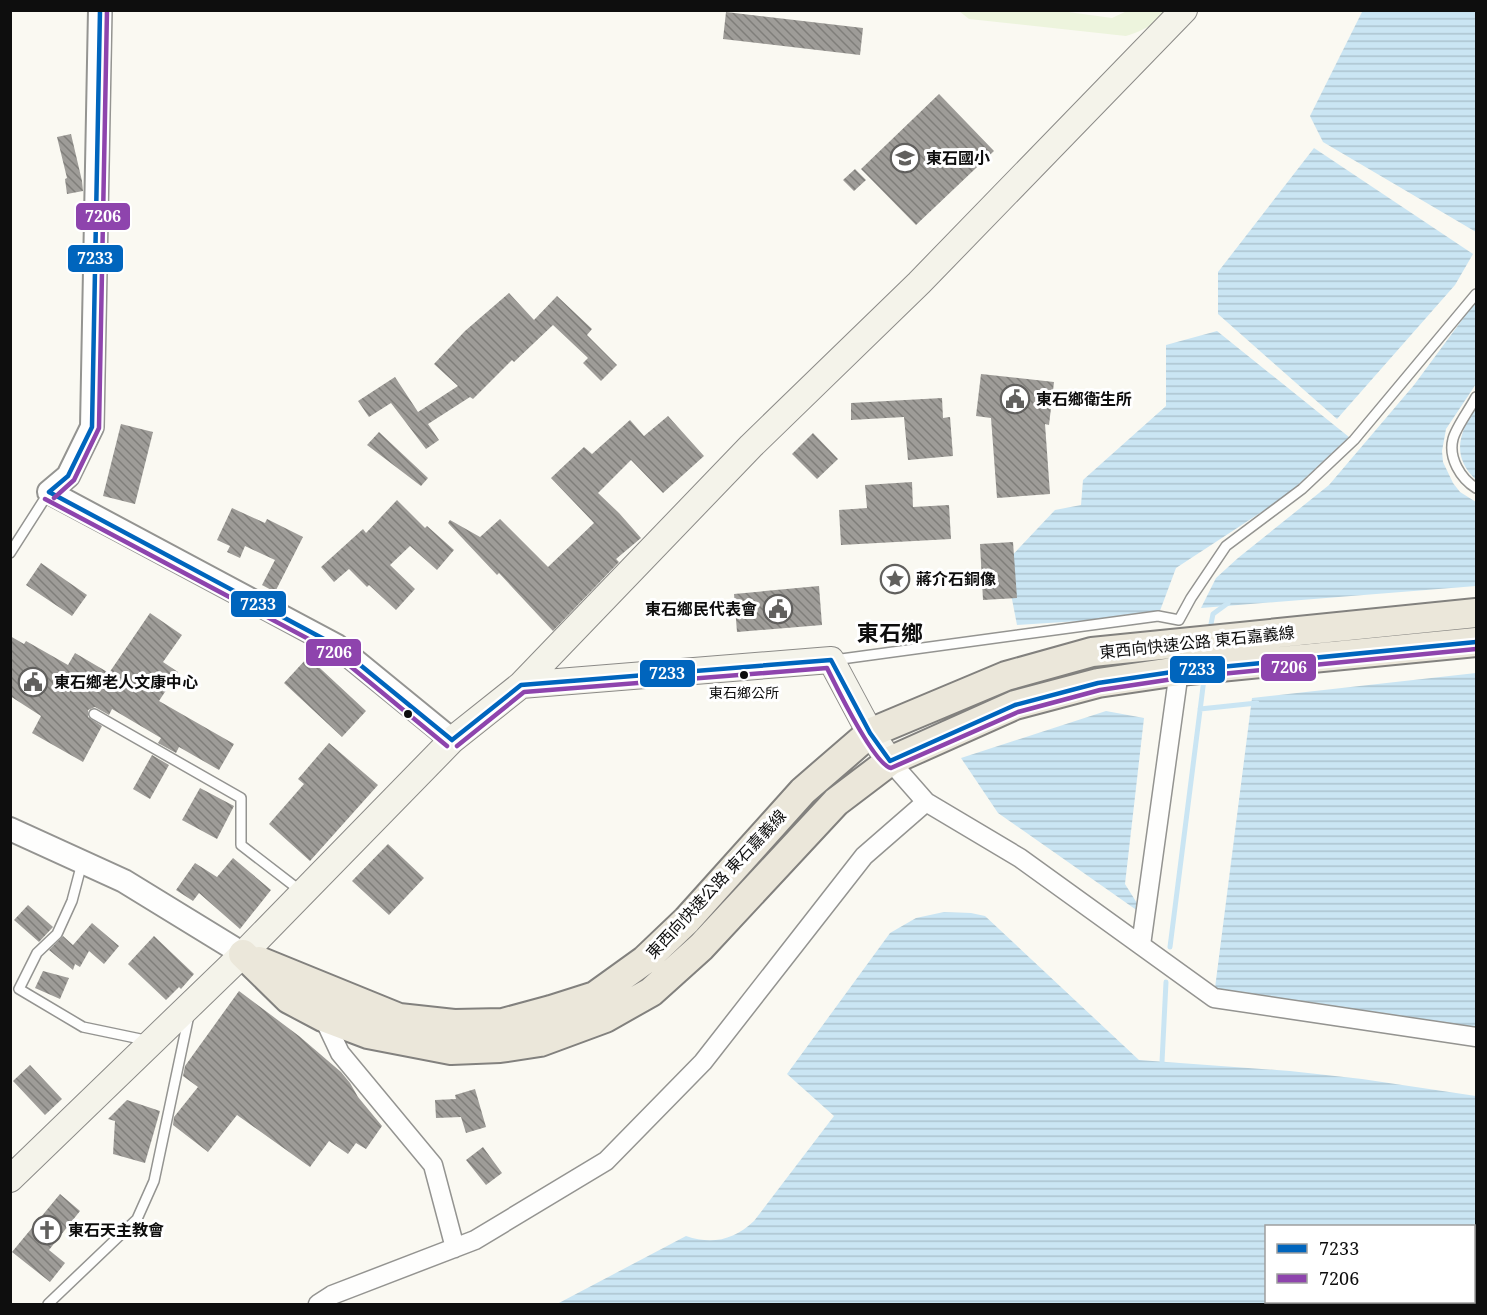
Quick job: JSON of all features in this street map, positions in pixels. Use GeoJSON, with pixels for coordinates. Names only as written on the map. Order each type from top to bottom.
{"type":"FeatureCollection","features":[{"type":"Feature","properties":{"kind":"main road"},"geometry":{"type":"LineString","coordinates":[[10,1179],[304,894],[452,740],[521,685],[751,446],[919,283],[1184,10]]}},
{"type":"Feature","properties":{"kind":"main road","name":"東西向快速公路 東石嘉義線"},"geometry":{"type":"LineString","coordinates":[[328,1004],[399,1018],[454,1024],[503,1023],[595,996],[653,952],[687,920],[802,791],[870,733],[1006,676],[1092,652],[1476,613]]}},
{"type":"Feature","properties":{"kind":"main road","name":"東西向快速公路 東石嘉義線"},"geometry":{"type":"LineString","coordinates":[[243,954],[328,1004],[368,1034],[452,1050],[500,1048],[540,1042],[605,1018],[651,992],[701,946],[836,802],[890,761],[1015,705],[1098,683],[1179,671],[1476,642]]}},
{"type":"Feature","properties":{"kind":"main road"},"geometry":{"type":"LineString","coordinates":[[521,685],[831,660],[870,733],[890,761]]}},
{"type":"Feature","properties":{"kind":"street"},"geometry":{"type":"LineString","coordinates":[[100,10],[92,427],[68,476],[50,492],[337,646],[452,740]]}},
{"type":"Feature","properties":{"kind":"street"},"geometry":{"type":"LineString","coordinates":[[1141,945],[1179,671]]}},
{"type":"Feature","properties":{"kind":"street"},"geometry":{"type":"LineString","coordinates":[[890,761],[926,802],[1020,858],[1214,998],[1476,1037]]}},
{"type":"Feature","properties":{"kind":"street"},"geometry":{"type":"LineString","coordinates":[[318,1305],[332,1294],[475,1240],[606,1161],[703,1062],[864,856],[926,802]]}},
{"type":"Feature","properties":{"kind":"street"},"geometry":{"type":"LineString","coordinates":[[10,829],[124,881],[243,954]]}},
{"type":"Feature","properties":{"kind":"street"},"geometry":{"type":"LineString","coordinates":[[328,1004],[340,1053],[433,1165],[455,1248]]}},
{"type":"Feature","properties":{"kind":"lane"},"geometry":{"type":"LineString","coordinates":[[831,660],[1158,616],[1179,620],[1226,546],[1302,489],[1354,441],[1476,294]]}},
{"type":"Feature","properties":{"kind":"lane"},"geometry":{"type":"LineString","coordinates":[[1476,397],[1453,440],[1454,464],[1469,484],[1476,488]]}},
{"type":"Feature","properties":{"kind":"lane"},"geometry":{"type":"LineString","coordinates":[[10,553],[50,492]]}},
{"type":"Feature","properties":{"kind":"lane"},"geometry":{"type":"LineString","coordinates":[[94,714],[241,798],[241,845],[304,894]]}},
{"type":"Feature","properties":{"kind":"lane"},"geometry":{"type":"LineString","coordinates":[[82,863],[72,902],[57,934],[37,953],[20,989],[83,1028],[153,1041]]}},
{"type":"Feature","properties":{"kind":"lane"},"geometry":{"type":"LineString","coordinates":[[48,1305],[137,1219],[154,1181],[191,1004]]}},
{"type":"Feature","properties":{"kind":"green space"},"geometry":{"type":"Polygon","coordinates":[[[959,11],[1061,11],[1112,18],[1127,11],[1165,11],[1148,27],[1126,36],[969,19],[959,11]]]}},
{"type":"Feature","properties":{"kind":"water"},"geometry":{"type":"Polygon","coordinates":[[[1363,10],[1476,11],[1476,232],[1323,142],[1310,116],[1363,10]]]}},
{"type":"Feature","properties":{"kind":"water"},"geometry":{"type":"Polygon","coordinates":[[[1314,148],[1473,254],[1455,285],[1337,419],[1218,314],[1218,272],[1314,148]]]}},
{"type":"Feature","properties":{"kind":"water"},"geometry":{"type":"Polygon","coordinates":[[[1476,301],[1476,384],[1446,429],[1442,451],[1443,462],[1453,483],[1460,492],[1476,502],[1476,586],[1201,608],[1216,578],[1329,485],[1414,385],[1476,301]]]}},
{"type":"Feature","properties":{"kind":"water"},"geometry":{"type":"Polygon","coordinates":[[[1217,331],[1349,437],[1286,496],[1176,568],[1158,616],[1017,625],[1005,563],[1055,510],[1081,505],[1083,480],[1166,406],[1166,345],[1217,331]]]}},
{"type":"Feature","properties":{"kind":"water"},"geometry":{"type":"Polygon","coordinates":[[[1476,406],[1476,480],[1463,462],[1460,443],[1476,406]]]}},
{"type":"Feature","properties":{"kind":"water"},"geometry":{"type":"Polygon","coordinates":[[[1476,673],[1476,1030],[1214,996],[1252,698],[1476,673]]]}},
{"type":"Feature","properties":{"kind":"water"},"geometry":{"type":"Polygon","coordinates":[[[1106,711],[1144,718],[1125,884],[1145,916],[998,813],[961,758],[1106,711]]]}},
{"type":"Feature","properties":{"kind":"water"},"geometry":{"type":"Polygon","coordinates":[[[944,912],[985,916],[1139,1060],[1290,1071],[1476,1096],[1476,1304],[557,1304],[686,1236],[705,1240],[722,1239],[739,1233],[754,1221],[834,1116],[787,1074],[890,933],[916,918],[944,912]]]}},
{"type":"Feature","properties":{"kind":"building"},"geometry":{"type":"Polygon","coordinates":[[[726,12],[863,28],[860,55],[723,39],[726,12]]]}},
{"type":"Feature","properties":{"kind":"building"},"geometry":{"type":"Polygon","coordinates":[[[939,94],[994,151],[916,225],[861,169],[939,94]]]}},
{"type":"Feature","properties":{"kind":"building"},"geometry":{"type":"Polygon","coordinates":[[[71,134],[83,191],[67,194],[65,179],[67,178],[57,137],[71,134]]]}},
{"type":"Feature","properties":{"kind":"building"},"geometry":{"type":"Polygon","coordinates":[[[855,169],[866,180],[854,191],[843,180],[855,169]]]}},
{"type":"Feature","properties":{"kind":"building"},"geometry":{"type":"Polygon","coordinates":[[[509,293],[534,320],[557,296],[592,329],[587,335],[617,365],[601,381],[583,363],[588,358],[553,325],[514,362],[512,360],[473,399],[470,397],[428,424],[439,440],[426,449],[391,403],[369,417],[358,401],[395,377],[418,412],[458,386],[434,364],[465,331],[509,293]]]}},
{"type":"Feature","properties":{"kind":"building"},"geometry":{"type":"Polygon","coordinates":[[[981,374],[1054,382],[1049,425],[1045,424],[1050,494],[997,498],[991,418],[976,416],[981,374]]]}},
{"type":"Feature","properties":{"kind":"building"},"geometry":{"type":"Polygon","coordinates":[[[942,398],[943,418],[950,417],[953,456],[908,460],[904,417],[851,420],[851,403],[942,398]]]}},
{"type":"Feature","properties":{"kind":"building"},"geometry":{"type":"Polygon","coordinates":[[[668,416],[704,456],[663,493],[631,460],[598,493],[641,538],[616,559],[619,562],[553,631],[448,523],[450,520],[480,537],[500,519],[548,567],[594,523],[551,478],[584,447],[592,454],[630,420],[644,436],[668,416]]]}},
{"type":"Feature","properties":{"kind":"building"},"geometry":{"type":"Polygon","coordinates":[[[121,424],[153,432],[135,504],[103,496],[121,424]]]}},
{"type":"Feature","properties":{"kind":"building"},"geometry":{"type":"Polygon","coordinates":[[[379,432],[428,478],[421,486],[367,445],[379,432]]]}},
{"type":"Feature","properties":{"kind":"building"},"geometry":{"type":"Polygon","coordinates":[[[813,433],[838,459],[817,479],[792,454],[813,433]]]}},
{"type":"Feature","properties":{"kind":"building"},"geometry":{"type":"Polygon","coordinates":[[[912,482],[913,507],[949,505],[951,539],[841,545],[839,510],[867,508],[865,485],[912,482]]]}},
{"type":"Feature","properties":{"kind":"building"},"geometry":{"type":"Polygon","coordinates":[[[397,500],[425,528],[427,526],[454,550],[437,570],[410,546],[390,565],[415,589],[396,610],[349,569],[334,582],[321,567],[363,529],[366,533],[397,500]]]}},
{"type":"Feature","properties":{"kind":"building"},"geometry":{"type":"Polygon","coordinates":[[[232,508],[265,523],[267,519],[303,537],[275,592],[262,585],[275,560],[245,546],[240,558],[227,552],[230,546],[217,540],[232,508]]]}},
{"type":"Feature","properties":{"kind":"building"},"geometry":{"type":"Polygon","coordinates":[[[1013,542],[1017,598],[983,600],[980,544],[1013,542]]]}},
{"type":"Feature","properties":{"kind":"building"},"geometry":{"type":"Polygon","coordinates":[[[41,563],[87,595],[72,616],[26,585],[41,563]]]}},
{"type":"Feature","properties":{"kind":"building","name":"東石鄉民代表會"},"geometry":{"type":"Polygon","coordinates":[[[819,586],[822,625],[737,632],[734,594],[819,586]]]}},
{"type":"Feature","properties":{"kind":"building"},"geometry":{"type":"Polygon","coordinates":[[[150,613],[182,635],[163,662],[178,672],[159,701],[234,744],[219,770],[179,747],[176,753],[158,743],[161,738],[112,709],[109,715],[95,707],[88,710],[88,717],[102,726],[83,762],[32,733],[41,716],[10,696],[10,636],[24,644],[26,641],[68,665],[75,653],[109,673],[150,613]]]}},
{"type":"Feature","properties":{"kind":"building"},"geometry":{"type":"Polygon","coordinates":[[[308,657],[366,711],[342,737],[284,683],[308,657]]]}},
{"type":"Feature","properties":{"kind":"building"},"geometry":{"type":"Polygon","coordinates":[[[329,743],[378,785],[310,861],[269,824],[304,784],[298,779],[329,743]]]}},
{"type":"Feature","properties":{"kind":"building"},"geometry":{"type":"Polygon","coordinates":[[[152,755],[169,765],[150,799],[133,789],[152,755]]]}},
{"type":"Feature","properties":{"kind":"building"},"geometry":{"type":"Polygon","coordinates":[[[200,788],[234,806],[217,839],[182,820],[200,788]]]}},
{"type":"Feature","properties":{"kind":"building"},"geometry":{"type":"Polygon","coordinates":[[[388,844],[424,878],[389,915],[352,881],[388,844]]]}},
{"type":"Feature","properties":{"kind":"building"},"geometry":{"type":"Polygon","coordinates":[[[233,858],[271,890],[240,929],[199,893],[193,901],[176,890],[195,863],[217,877],[233,858]]]}},
{"type":"Feature","properties":{"kind":"building"},"geometry":{"type":"Polygon","coordinates":[[[28,905],[53,927],[39,942],[14,920],[28,905]]]}},
{"type":"Feature","properties":{"kind":"building"},"geometry":{"type":"Polygon","coordinates":[[[92,923],[119,946],[104,964],[89,951],[80,967],[75,964],[73,970],[49,950],[63,936],[73,945],[92,923]]]}},
{"type":"Feature","properties":{"kind":"building"},"geometry":{"type":"Polygon","coordinates":[[[154,936],[194,974],[181,989],[179,987],[166,1000],[128,964],[154,936]]]}},
{"type":"Feature","properties":{"kind":"building"},"geometry":{"type":"Polygon","coordinates":[[[43,971],[69,978],[60,999],[35,988],[43,971]]]}},
{"type":"Feature","properties":{"kind":"building"},"geometry":{"type":"Polygon","coordinates":[[[239,991],[299,1036],[341,1072],[350,1083],[358,1097],[382,1126],[366,1149],[356,1143],[348,1154],[329,1141],[310,1167],[237,1115],[208,1152],[173,1125],[174,1117],[198,1087],[183,1076],[185,1066],[239,991]]]}},
{"type":"Feature","properties":{"kind":"building"},"geometry":{"type":"Polygon","coordinates":[[[30,1065],[62,1099],[45,1115],[13,1081],[30,1065]]]}},
{"type":"Feature","properties":{"kind":"building"},"geometry":{"type":"Polygon","coordinates":[[[475,1089],[486,1127],[466,1133],[461,1117],[436,1118],[435,1100],[456,1099],[455,1095],[475,1089]]]}},
{"type":"Feature","properties":{"kind":"building"},"geometry":{"type":"Polygon","coordinates":[[[127,1100],[160,1111],[145,1163],[113,1154],[115,1121],[108,1119],[127,1100]]]}},
{"type":"Feature","properties":{"kind":"building"},"geometry":{"type":"Polygon","coordinates":[[[483,1147],[502,1173],[486,1185],[466,1160],[483,1147]]]}},
{"type":"Feature","properties":{"kind":"building","name":"東石天主教會"},"geometry":{"type":"Polygon","coordinates":[[[60,1194],[80,1211],[49,1250],[65,1263],[50,1282],[12,1252],[60,1194]]]}},
{"type":"Feature","properties":{"kind":"waterway"},"geometry":{"type":"LineString","coordinates":[[1210,629],[1213,614],[1228,603]]}},
{"type":"Feature","properties":{"kind":"waterway"},"geometry":{"type":"LineString","coordinates":[[1170,947],[1204,679]]}},
{"type":"Feature","properties":{"kind":"waterway"},"geometry":{"type":"LineString","coordinates":[[1200,709],[1257,703]]}},
{"type":"Feature","properties":{"kind":"waterway"},"geometry":{"type":"LineString","coordinates":[[1162,1062],[1166,982]]}},
{"type":"Feature","properties":{"kind":"transit line","name":"7233"},"geometry":{"type":"LineString","coordinates":[[49,492],[68,476],[92,427],[100,10]]}},
{"type":"Feature","properties":{"kind":"transit line","name":"7206"},"geometry":{"type":"LineString","coordinates":[[54,498],[74,480],[99,428],[107,10]]}},
{"type":"Feature","properties":{"kind":"transit line","name":"7233"},"geometry":{"type":"LineString","coordinates":[[49,492],[337,646],[452,740]]}},
{"type":"Feature","properties":{"kind":"transit line","name":"7206"},"geometry":{"type":"LineString","coordinates":[[45,499],[333,652],[447,746]]}},
{"type":"Feature","properties":{"kind":"transit line","name":"7233"},"geometry":{"type":"LineString","coordinates":[[452,740],[521,685],[831,660],[870,733],[890,761],[1015,705],[1098,683],[1179,671],[1476,642]]}},
{"type":"Feature","properties":{"kind":"transit line","name":"7206"},"geometry":{"type":"LineString","coordinates":[[457,746],[524,692],[827,668],[866,740],[875,754],[891,768],[1018,712],[1100,690],[1180,678],[1476,649]]}},
{"type":"Feature","properties":{"kind":"place","name":"東石國小"},"geometry":{"type":"Point","coordinates":[905,158]}},
{"type":"Feature","properties":{"kind":"place","name":"東石鄉衛生所"},"geometry":{"type":"Point","coordinates":[1015,399]}},
{"type":"Feature","properties":{"kind":"place","name":"蔣介石銅像"},"geometry":{"type":"Point","coordinates":[895,579]}},
{"type":"Feature","properties":{"kind":"place","name":"東石鄉民代表會"},"geometry":{"type":"Point","coordinates":[778,609]}},
{"type":"Feature","properties":{"kind":"place","name":"東石鄉公所"},"geometry":{"type":"Point","coordinates":[744,675]}},
{"type":"Feature","properties":{"kind":"place","name":"東石鄉老人文康中心"},"geometry":{"type":"Point","coordinates":[33,682]}},
{"type":"Feature","properties":{"kind":"place","name":"東石天主教會"},"geometry":{"type":"Point","coordinates":[47,1230]}},
{"type":"Feature","properties":{"kind":"district","name":"東石鄉"},"geometry":{"type":"Point","coordinates":[890,632]}}]}
